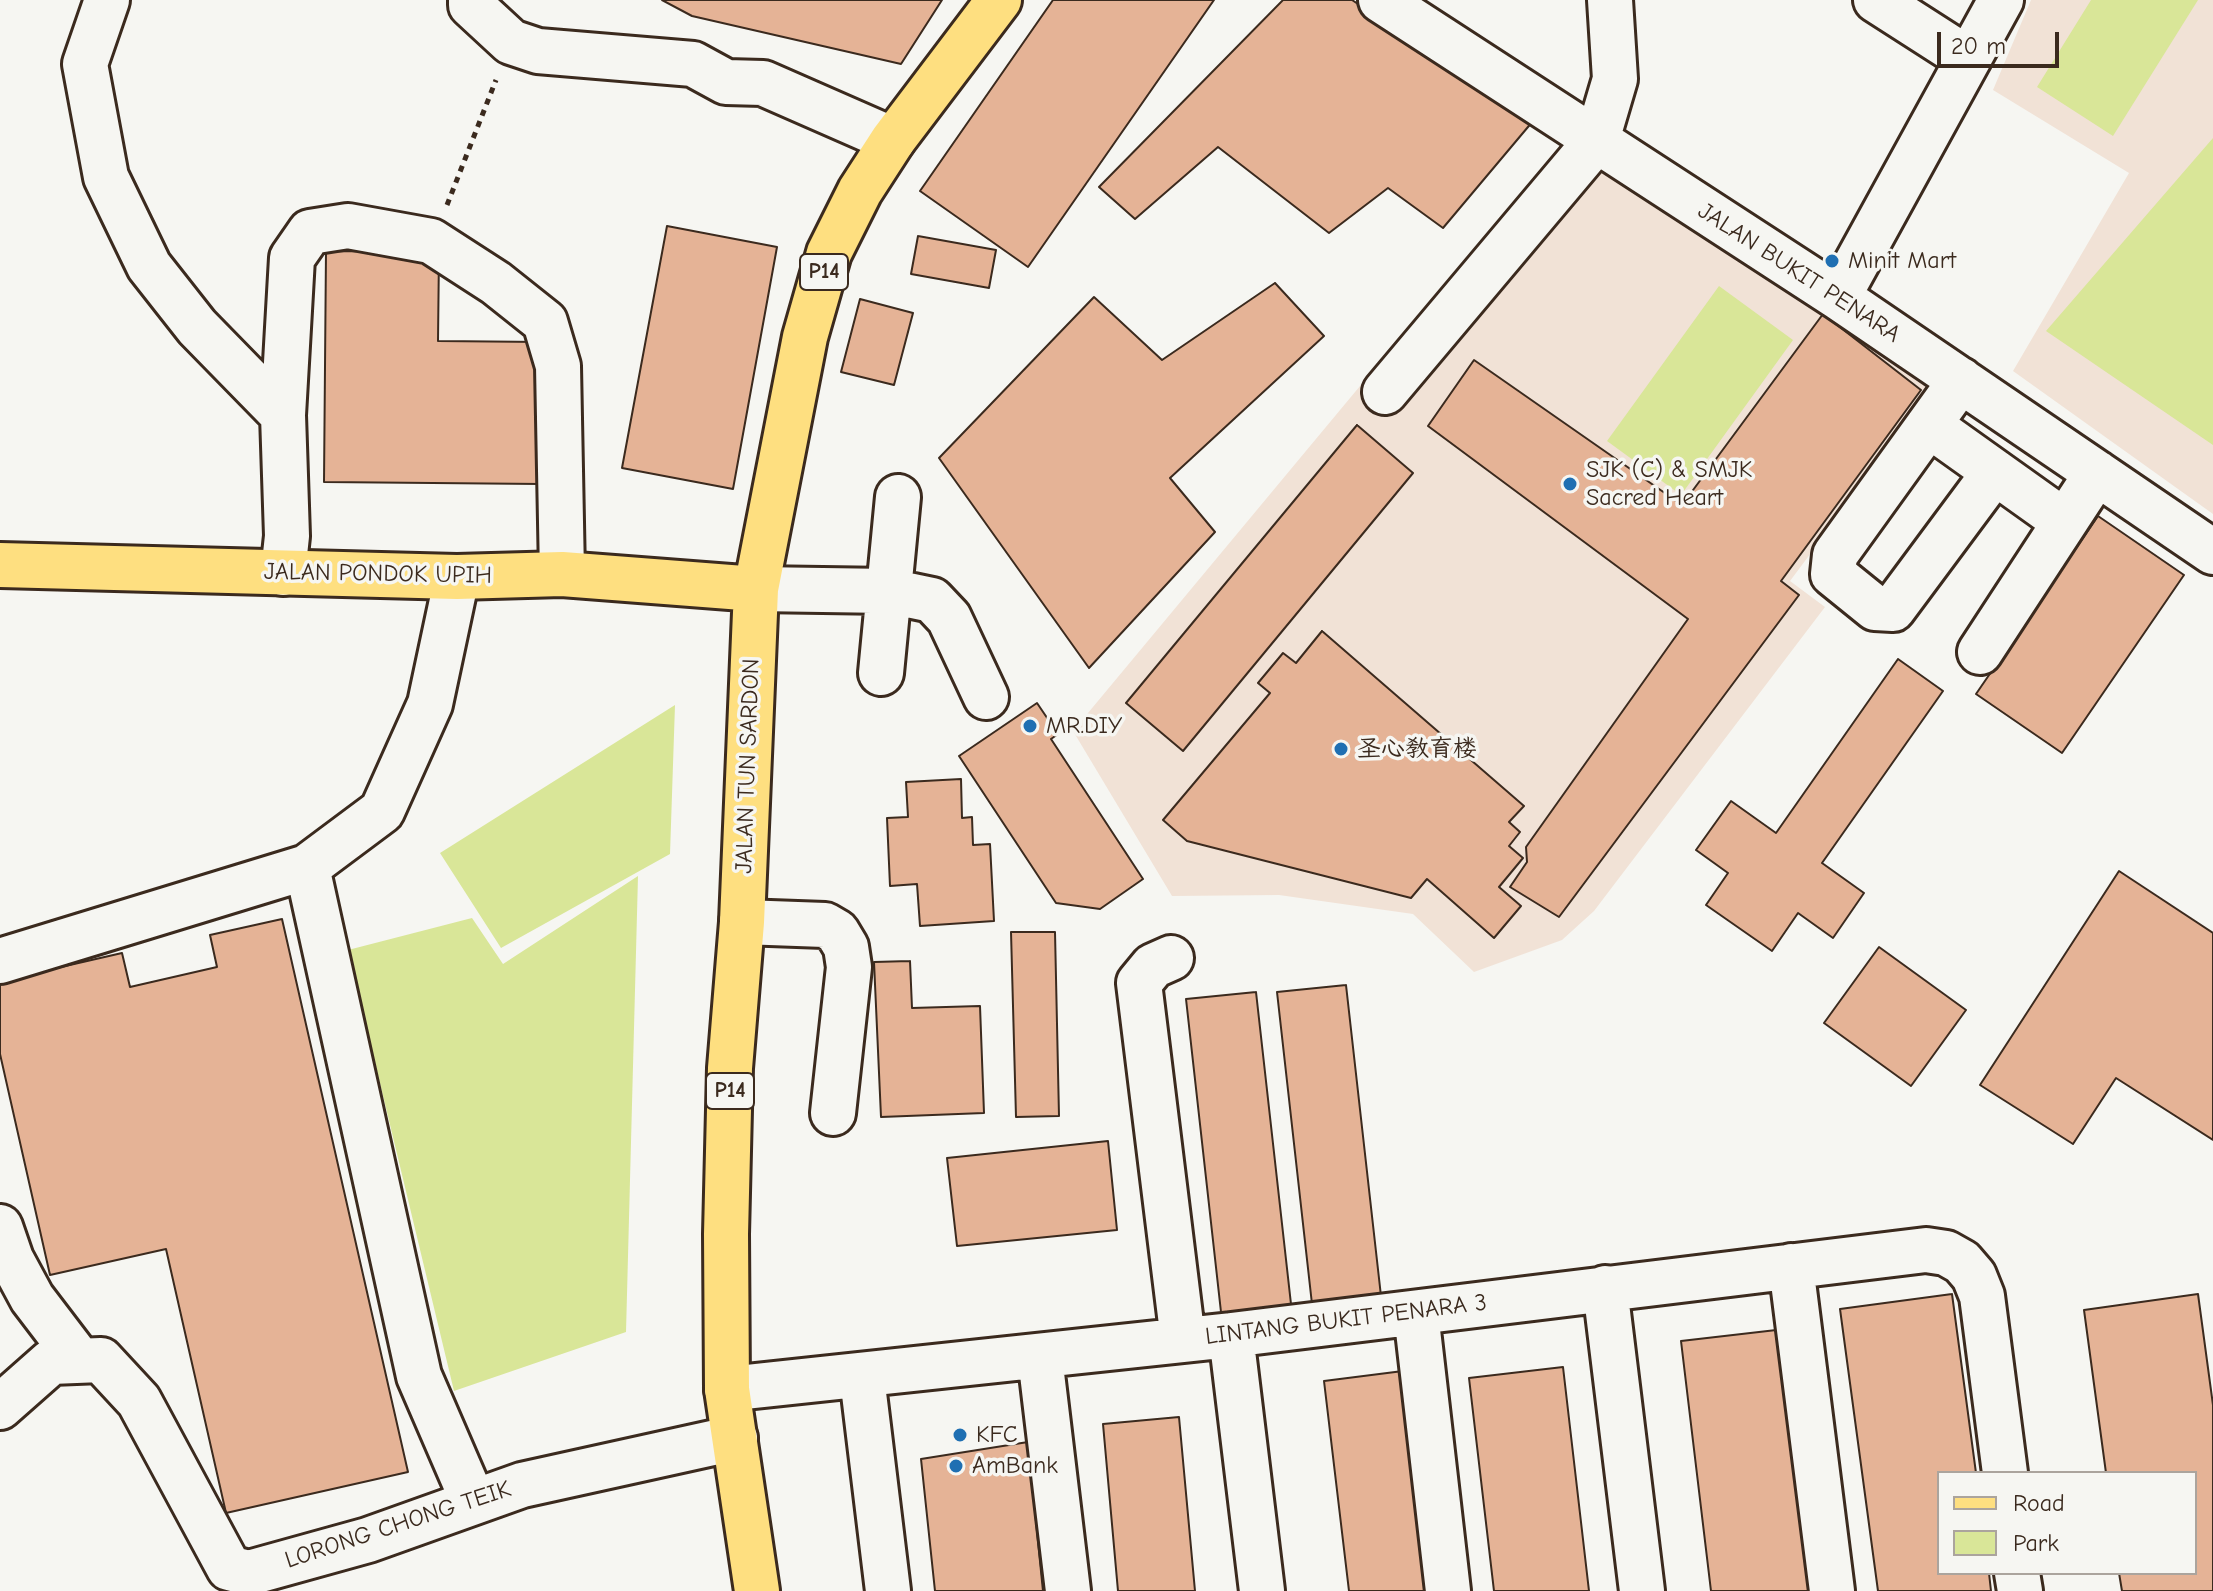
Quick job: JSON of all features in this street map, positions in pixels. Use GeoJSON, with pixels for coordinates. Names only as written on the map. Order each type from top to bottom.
{"type":"FeatureCollection","features":[{"type":"Feature","properties":{"kind":"main road","name":"JALAN TUN SARDON"},"geometry":{"type":"LineString","coordinates":[[757,1591],[727,1389],[730,1068],[742,922],[756,589],[805,337],[829,253],[860,191],[893,140],[999,0]]}},
{"type":"Feature","properties":{"kind":"main road","name":"JALAN PONDOK UPIH"},"geometry":{"type":"LineString","coordinates":[[0,565],[457,577],[562,574],[756,589]]}},
{"type":"Feature","properties":{"kind":"street"},"geometry":{"type":"LineString","coordinates":[[107,0],[85,64],[106,177],[149,266],[197,327],[283,415]]}},
{"type":"Feature","properties":{"kind":"street"},"geometry":{"type":"LineString","coordinates":[[471,0],[471,5],[511,42],[538,51],[693,64],[726,82],[763,83],[893,140]]}},
{"type":"Feature","properties":{"kind":"street","name":"JALAN BUKIT PENARA"},"geometry":{"type":"LineString","coordinates":[[1381,0],[1838,297],[2213,552]]}},
{"type":"Feature","properties":{"kind":"street"},"geometry":{"type":"LineString","coordinates":[[1385,392],[1597,140],[1615,79],[1610,0]]}},
{"type":"Feature","properties":{"kind":"street"},"geometry":{"type":"LineString","coordinates":[[1876,0],[1968,59]]}},
{"type":"Feature","properties":{"kind":"street"},"geometry":{"type":"LineString","coordinates":[[1838,297],[2001,0]]}},
{"type":"Feature","properties":{"kind":"street"},"geometry":{"type":"LineString","coordinates":[[283,573],[287,536],[283,415],[292,258],[310,232],[348,226],[431,241],[496,283],[545,322],[558,366],[562,574]]}},
{"type":"Feature","properties":{"kind":"street"},"geometry":{"type":"LineString","coordinates":[[1961,380],[1835,555],[1833,574],[1875,608],[1893,609],[1994,473]]}},
{"type":"Feature","properties":{"kind":"street"},"geometry":{"type":"LineString","coordinates":[[1929,425],[2065,522]]}},
{"type":"Feature","properties":{"kind":"street"},"geometry":{"type":"LineString","coordinates":[[1980,652],[2097,473]]}},
{"type":"Feature","properties":{"kind":"street"},"geometry":{"type":"LineString","coordinates":[[881,673],[898,497]]}},
{"type":"Feature","properties":{"kind":"street"},"geometry":{"type":"LineString","coordinates":[[0,961],[307,867],[382,811],[430,704],[457,577]]}},
{"type":"Feature","properties":{"kind":"street"},"geometry":{"type":"LineString","coordinates":[[756,589],[889,591],[932,600],[949,618],[986,697]]}},
{"type":"Feature","properties":{"kind":"street"},"geometry":{"type":"LineString","coordinates":[[307,867],[419,1376],[473,1501]]}},
{"type":"Feature","properties":{"kind":"street"},"geometry":{"type":"LineString","coordinates":[[742,922],[825,925],[837,932],[846,947],[849,967],[833,1113]]}},
{"type":"Feature","properties":{"kind":"street"},"geometry":{"type":"LineString","coordinates":[[1171,958],[1153,966],[1139,983],[1183,1340]]}},
{"type":"Feature","properties":{"kind":"street"},"geometry":{"type":"LineString","coordinates":[[0,1227],[11,1259],[32,1298],[80,1361]]}},
{"type":"Feature","properties":{"kind":"street","name":"LINTANG BUKIT PENARA 3"},"geometry":{"type":"LineString","coordinates":[[727,1389],[862,1377],[1231,1335],[1926,1250],[1946,1253],[1962,1262],[1974,1276],[1982,1296],[2005,1471]]}},
{"type":"Feature","properties":{"kind":"street"},"geometry":{"type":"LineString","coordinates":[[1791,1266],[1832,1591]]}},
{"type":"Feature","properties":{"kind":"street"},"geometry":{"type":"LineString","coordinates":[[1605,1288],[1642,1591]]}},
{"type":"Feature","properties":{"kind":"street"},"geometry":{"type":"LineString","coordinates":[[1416,1313],[1448,1591]]}},
{"type":"Feature","properties":{"kind":"street"},"geometry":{"type":"LineString","coordinates":[[1231,1335],[1262,1591]]}},
{"type":"Feature","properties":{"kind":"street"},"geometry":{"type":"LineString","coordinates":[[1040,1357],[1068,1591]]}},
{"type":"Feature","properties":{"kind":"street","name":"LORONG CHONG TEIK"},"geometry":{"type":"LineString","coordinates":[[80,1361],[101,1360],[139,1401],[229,1568],[249,1573],[368,1540],[473,1501],[571,1472],[735,1438]]}},
{"type":"Feature","properties":{"kind":"street"},"geometry":{"type":"LineString","coordinates":[[0,1407],[51,1362],[80,1361]]}},
{"type":"Feature","properties":{"kind":"street"},"geometry":{"type":"LineString","coordinates":[[862,1377],[888,1591]]}},
{"type":"Feature","properties":{"kind":"path"},"geometry":{"type":"LineString","coordinates":[[431,241],[463,169],[511,42]]}},
{"type":"Feature","properties":{"kind":"shaded area"},"geometry":{"type":"Polygon","coordinates":[[[2031,0],[2213,0],[2213,514],[2013,371],[2129,173],[1993,90],[2031,0]]]}},
{"type":"Feature","properties":{"kind":"shaded area","name":"SJK (C) & SMJK Sacred Heart"},"geometry":{"type":"Polygon","coordinates":[[[1563,142],[1935,387],[1790,581],[1825,607],[1594,911],[1562,940],[1474,972],[1413,914],[1279,895],[1172,896],[1073,731],[1563,142]]]}},
{"type":"Feature","properties":{"kind":"green space"},"geometry":{"type":"Polygon","coordinates":[[[2091,0],[2198,0],[2113,136],[2037,87],[2091,0]]]}},
{"type":"Feature","properties":{"kind":"green space"},"geometry":{"type":"Polygon","coordinates":[[[2213,138],[2213,445],[2046,331],[2213,138]]]}},
{"type":"Feature","properties":{"kind":"green space"},"geometry":{"type":"Polygon","coordinates":[[[1719,286],[1793,340],[1681,495],[1607,441],[1719,286]]]}},
{"type":"Feature","properties":{"kind":"green space"},"geometry":{"type":"Polygon","coordinates":[[[675,705],[670,854],[501,948],[440,853],[675,705]]]}},
{"type":"Feature","properties":{"kind":"green space"},"geometry":{"type":"Polygon","coordinates":[[[638,876],[626,1332],[454,1391],[348,950],[472,918],[503,964],[638,876]]]}},
{"type":"Feature","properties":{"kind":"building"},"geometry":{"type":"Polygon","coordinates":[[[662,0],[942,0],[901,64],[692,16],[662,0]]]}},
{"type":"Feature","properties":{"kind":"building"},"geometry":{"type":"Polygon","coordinates":[[[1053,0],[1214,0],[1028,267],[920,191],[1053,0]]]}},
{"type":"Feature","properties":{"kind":"building"},"geometry":{"type":"Polygon","coordinates":[[[1283,0],[1352,0],[1533,121],[1443,228],[1388,188],[1329,233],[1218,147],[1135,219],[1099,187],[1283,0]]]}},
{"type":"Feature","properties":{"kind":"building"},"geometry":{"type":"Polygon","coordinates":[[[667,226],[777,247],[733,489],[622,468],[667,226]]]}},
{"type":"Feature","properties":{"kind":"building"},"geometry":{"type":"Polygon","coordinates":[[[918,236],[996,250],[989,288],[911,274],[918,236]]]}},
{"type":"Feature","properties":{"kind":"building"},"geometry":{"type":"Polygon","coordinates":[[[326,251],[439,252],[438,341],[542,342],[541,484],[324,482],[326,251]]]}},
{"type":"Feature","properties":{"kind":"building"},"geometry":{"type":"Polygon","coordinates":[[[1275,283],[1324,336],[1170,478],[1215,532],[1089,668],[939,458],[1094,297],[1162,360],[1275,283]]]}},
{"type":"Feature","properties":{"kind":"building"},"geometry":{"type":"Polygon","coordinates":[[[860,299],[913,313],[894,385],[841,372],[860,299]]]}},
{"type":"Feature","properties":{"kind":"building"},"geometry":{"type":"Polygon","coordinates":[[[1823,314],[1921,390],[1781,581],[1799,595],[1559,917],[1510,887],[1527,862],[1526,847],[1688,619],[1428,426],[1474,360],[1682,505],[1823,314]]]}},
{"type":"Feature","properties":{"kind":"building"},"geometry":{"type":"Polygon","coordinates":[[[1357,425],[1413,473],[1183,751],[1126,703],[1357,425]]]}},
{"type":"Feature","properties":{"kind":"building"},"geometry":{"type":"Polygon","coordinates":[[[2098,516],[2184,575],[2062,753],[1976,694],[2098,516]]]}},
{"type":"Feature","properties":{"kind":"building","name":"圣心教育楼"},"geometry":{"type":"Polygon","coordinates":[[[1322,631],[1524,806],[1509,822],[1520,832],[1509,846],[1523,858],[1499,887],[1521,906],[1494,938],[1427,879],[1411,898],[1187,841],[1163,820],[1270,693],[1258,683],[1283,653],[1296,663],[1322,631]]]}},
{"type":"Feature","properties":{"kind":"building"},"geometry":{"type":"Polygon","coordinates":[[[1898,659],[1943,691],[1822,863],[1864,893],[1833,938],[1798,913],[1772,951],[1706,905],[1728,873],[1696,850],[1731,801],[1776,833],[1898,659]]]}},
{"type":"Feature","properties":{"kind":"building"},"geometry":{"type":"Polygon","coordinates":[[[1037,703],[1058,734],[1051,739],[1143,879],[1100,909],[1056,903],[959,756],[1037,703]]]}},
{"type":"Feature","properties":{"kind":"building"},"geometry":{"type":"Polygon","coordinates":[[[961,779],[962,818],[972,817],[973,845],[990,844],[994,921],[920,926],[917,884],[890,886],[887,818],[908,817],[906,782],[961,779]]]}},
{"type":"Feature","properties":{"kind":"building"},"geometry":{"type":"Polygon","coordinates":[[[2119,871],[2213,933],[2213,1140],[2116,1078],[2073,1144],[1980,1085],[2119,871]]]}},
{"type":"Feature","properties":{"kind":"building"},"geometry":{"type":"Polygon","coordinates":[[[282,919],[408,1472],[226,1513],[166,1249],[50,1275],[0,1054],[0,981],[122,953],[130,987],[217,967],[210,935],[282,919]]]}},
{"type":"Feature","properties":{"kind":"building"},"geometry":{"type":"Polygon","coordinates":[[[1011,932],[1055,932],[1059,1116],[1016,1117],[1011,932]]]}},
{"type":"Feature","properties":{"kind":"building"},"geometry":{"type":"Polygon","coordinates":[[[1879,947],[1966,1010],[1911,1086],[1824,1023],[1879,947]]]}},
{"type":"Feature","properties":{"kind":"building"},"geometry":{"type":"Polygon","coordinates":[[[910,961],[912,1008],[980,1006],[984,1113],[881,1117],[874,962],[910,961]]]}},
{"type":"Feature","properties":{"kind":"building"},"geometry":{"type":"Polygon","coordinates":[[[1346,985],[1382,1305],[1313,1313],[1277,992],[1346,985]]]}},
{"type":"Feature","properties":{"kind":"building"},"geometry":{"type":"Polygon","coordinates":[[[1256,992],[1292,1313],[1222,1321],[1186,999],[1256,992]]]}},
{"type":"Feature","properties":{"kind":"building"},"geometry":{"type":"Polygon","coordinates":[[[1108,1141],[1117,1230],[957,1246],[947,1158],[1108,1141]]]}},
{"type":"Feature","properties":{"kind":"building"},"geometry":{"type":"Polygon","coordinates":[[[1952,1294],[1976,1471],[1937,1471],[1937,1575],[1989,1575],[1991,1591],[1878,1591],[1840,1309],[1952,1294]]]}},
{"type":"Feature","properties":{"kind":"building"},"geometry":{"type":"Polygon","coordinates":[[[2198,1294],[2213,1405],[2213,1591],[2122,1591],[2119,1575],[2197,1575],[2197,1471],[2106,1471],[2084,1310],[2198,1294]]]}},
{"type":"Feature","properties":{"kind":"building"},"geometry":{"type":"Polygon","coordinates":[[[1785,1329],[1817,1591],[1711,1591],[1681,1341],[1785,1329]]]}},
{"type":"Feature","properties":{"kind":"building"},"geometry":{"type":"Polygon","coordinates":[[[1563,1367],[1589,1591],[1494,1591],[1469,1378],[1563,1367]]]}},
{"type":"Feature","properties":{"kind":"building"},"geometry":{"type":"Polygon","coordinates":[[[1403,1371],[1429,1591],[1349,1591],[1324,1381],[1403,1371]]]}},
{"type":"Feature","properties":{"kind":"building"},"geometry":{"type":"Polygon","coordinates":[[[1179,1417],[1195,1591],[1118,1591],[1103,1424],[1179,1417]]]}},
{"type":"Feature","properties":{"kind":"building"},"geometry":{"type":"Polygon","coordinates":[[[1028,1442],[1043,1591],[935,1591],[921,1459],[1028,1442]]]}},
{"type":"Feature","properties":{"kind":"place","name":"Minit Mart"},"geometry":{"type":"Point","coordinates":[1832,261]}},
{"type":"Feature","properties":{"kind":"place","name":"SJK (C) & SMJK Sacred Heart"},"geometry":{"type":"Point","coordinates":[1570,484]}},
{"type":"Feature","properties":{"kind":"place","name":"MR.DIY"},"geometry":{"type":"Point","coordinates":[1030,726]}},
{"type":"Feature","properties":{"kind":"place","name":"圣心教育楼"},"geometry":{"type":"Point","coordinates":[1341,749]}},
{"type":"Feature","properties":{"kind":"place","name":"KFC"},"geometry":{"type":"Point","coordinates":[960,1435]}},
{"type":"Feature","properties":{"kind":"place","name":"AmBank"},"geometry":{"type":"Point","coordinates":[956,1466]}}]}
